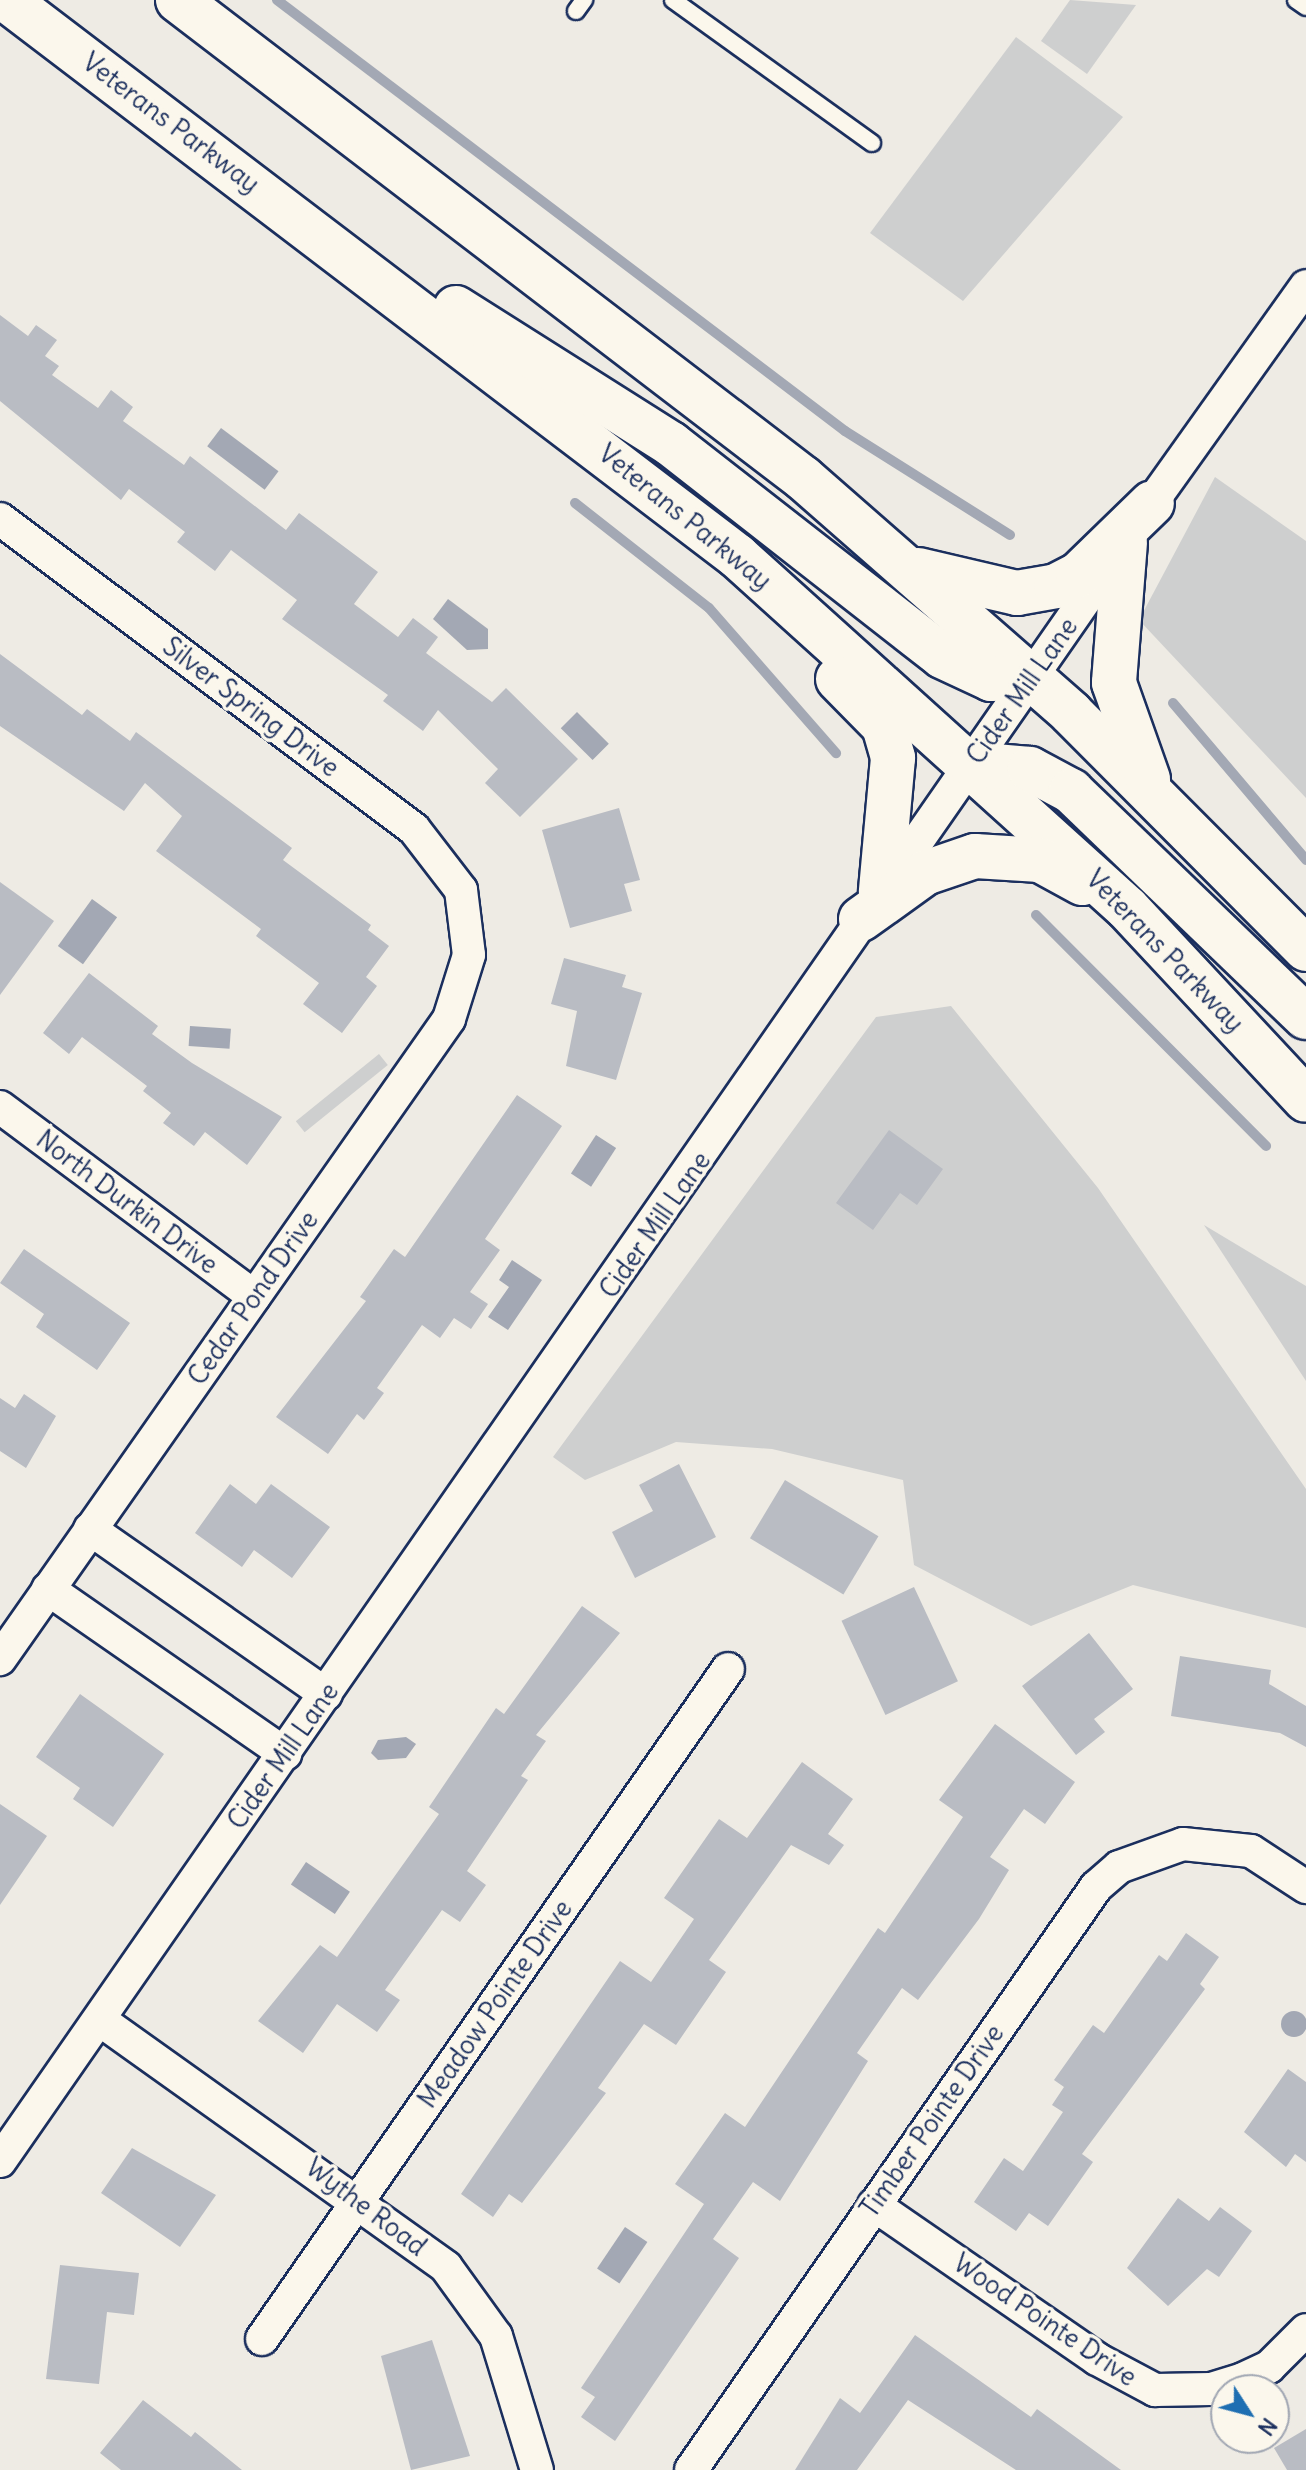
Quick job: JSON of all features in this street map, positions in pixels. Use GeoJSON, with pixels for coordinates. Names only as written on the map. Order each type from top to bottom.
{"type":"FeatureCollection","features":[{"type":"Feature","properties":{"kind":"highway","name":"Veterans Parkway"},"geometry":{"type":"LineString","coordinates":[[7,0],[377,276],[570,423],[737,556],[1127,908],[1306,1100]]}},
{"type":"Feature","properties":{"kind":"highway"},"geometry":{"type":"LineString","coordinates":[[178,0],[701,395],[910,568],[1032,677],[1153,792],[1306,949]]}},
{"type":"Feature","properties":{"kind":"highway"},"geometry":{"type":"LineString","coordinates":[[377,276],[430,294],[493,329],[671,444],[958,667],[991,679],[1032,677]]}},
{"type":"Feature","properties":{"kind":"highway"},"geometry":{"type":"LineString","coordinates":[[570,423],[600,481],[821,663],[884,726],[895,779],[871,905]]}},
{"type":"Feature","properties":{"kind":"highway"},"geometry":{"type":"LineString","coordinates":[[910,568],[1017,593],[1056,586],[1078,575],[1152,503]]}},
{"type":"Feature","properties":{"kind":"highway"},"geometry":{"type":"LineString","coordinates":[[1125,542],[1114,683],[1153,792]]}},
{"type":"Feature","properties":{"kind":"highway"},"geometry":{"type":"LineString","coordinates":[[971,764],[1030,769],[1071,791],[1306,1017]]}},
{"type":"Feature","properties":{"kind":"highway"},"geometry":{"type":"LineString","coordinates":[[871,905],[925,873],[985,855],[1040,860],[1127,908]]}},
{"type":"Feature","properties":{"kind":"street","name":"Cider Mill Lane"},"geometry":{"type":"LineString","coordinates":[[0,2161],[871,905],[1306,286]]}},
{"type":"Feature","properties":{"kind":"street","name":"Silver Spring Drive"},"geometry":{"type":"LineString","coordinates":[[0,519],[414,829],[454,878],[467,922]]}},
{"type":"Feature","properties":{"kind":"street","name":"Cedar Pond Drive"},"geometry":{"type":"LineString","coordinates":[[0,1659],[449,1019],[469,955],[467,922]]}},
{"type":"Feature","properties":{"kind":"street","name":"North Durkin Drive"},"geometry":{"type":"LineString","coordinates":[[0,1107],[254,1296]]}},
{"type":"Feature","properties":{"kind":"street"},"geometry":{"type":"LineString","coordinates":[[90,1529],[326,1694]]}},
{"type":"Feature","properties":{"kind":"street"},"geometry":{"type":"LineString","coordinates":[[48,1589],[285,1754]]}},
{"type":"Feature","properties":{"kind":"street","name":"Meadow Pointe Drive"},"geometry":{"type":"LineString","coordinates":[[262,2339],[728,1669]]}},
{"type":"Feature","properties":{"kind":"street","name":"Timber Pointe Drive"},"geometry":{"type":"LineString","coordinates":[[691,2470],[1096,1887],[1150,1852],[1222,1844],[1277,1862],[1306,1887]]}},
{"type":"Feature","properties":{"kind":"street","name":"Wythe Road"},"geometry":{"type":"LineString","coordinates":[[100,2020],[416,2241],[473,2299],[512,2376],[537,2470]]}},
{"type":"Feature","properties":{"kind":"street","name":"Wood Pointe Drive"},"geometry":{"type":"LineString","coordinates":[[874,2205],[1097,2359],[1155,2390],[1211,2389],[1243,2379],[1269,2367],[1306,2330]]}},
{"type":"Feature","properties":{"kind":"lane"},"geometry":{"type":"LineString","coordinates":[[673,0],[872,143]]}},
{"type":"Feature","properties":{"kind":"lane"},"geometry":{"type":"LineString","coordinates":[[1296,0],[1306,7]]}},
{"type":"Feature","properties":{"kind":"shaded area"},"geometry":{"type":"Polygon","coordinates":[[[1070,0],[1136,5],[1087,74],[1041,41],[1070,0]]]}},
{"type":"Feature","properties":{"kind":"shaded area"},"geometry":{"type":"Polygon","coordinates":[[[1016,37],[1123,117],[963,301],[870,233],[1016,37]]]}},
{"type":"Feature","properties":{"kind":"shaded area"},"geometry":{"type":"Polygon","coordinates":[[[221,428],[279,471],[265,490],[207,446],[221,428]]]}},
{"type":"Feature","properties":{"kind":"shaded area"},"geometry":{"type":"Polygon","coordinates":[[[1215,477],[1306,541],[1306,798],[1139,620],[1215,477]]]}},
{"type":"Feature","properties":{"kind":"shaded area"},"geometry":{"type":"Polygon","coordinates":[[[448,599],[488,629],[488,649],[467,650],[433,619],[448,599]]]}},
{"type":"Feature","properties":{"kind":"shaded area"},"geometry":{"type":"Polygon","coordinates":[[[577,712],[609,744],[593,760],[561,728],[577,712]]]}},
{"type":"Feature","properties":{"kind":"shaded area"},"geometry":{"type":"Polygon","coordinates":[[[92,899],[117,917],[83,964],[58,946],[92,899]]]}},
{"type":"Feature","properties":{"kind":"shaded area"},"geometry":{"type":"Polygon","coordinates":[[[951,1006],[1098,1188],[1306,1489],[1306,1628],[1133,1585],[1031,1626],[914,1565],[903,1480],[772,1449],[676,1442],[585,1480],[553,1457],[876,1017],[951,1006]]]}},
{"type":"Feature","properties":{"kind":"shaded area"},"geometry":{"type":"Polygon","coordinates":[[[190,1026],[231,1029],[230,1049],[189,1046],[190,1026]]]}},
{"type":"Feature","properties":{"kind":"shaded area"},"geometry":{"type":"Polygon","coordinates":[[[379,1054],[388,1065],[305,1132],[296,1121],[379,1054]]]}},
{"type":"Feature","properties":{"kind":"shaded area"},"geometry":{"type":"Polygon","coordinates":[[[596,1135],[616,1148],[591,1187],[571,1174],[596,1135]]]}},
{"type":"Feature","properties":{"kind":"shaded area"},"geometry":{"type":"Polygon","coordinates":[[[1204,1225],[1306,1286],[1306,1381],[1204,1225]]]}},
{"type":"Feature","properties":{"kind":"shaded area"},"geometry":{"type":"Polygon","coordinates":[[[512,1260],[542,1280],[508,1330],[488,1317],[509,1287],[499,1280],[512,1260]]]}},
{"type":"Feature","properties":{"kind":"shaded area"},"geometry":{"type":"Polygon","coordinates":[[[406,1737],[416,1744],[406,1758],[378,1760],[371,1753],[378,1740],[406,1737]]]}},
{"type":"Feature","properties":{"kind":"shaded area"},"geometry":{"type":"Polygon","coordinates":[[[306,1862],[350,1892],[335,1914],[291,1884],[306,1862]]]}},
{"type":"Feature","properties":{"kind":"shaded area"},"geometry":{"type":"Polygon","coordinates":[[[1294,2011],[1303,2015],[1307,2024],[1303,2033],[1294,2037],[1285,2033],[1281,2024],[1285,2015],[1294,2011]]]}},
{"type":"Feature","properties":{"kind":"shaded area"},"geometry":{"type":"Polygon","coordinates":[[[625,2227],[647,2242],[619,2284],[597,2268],[625,2227]]]}},
{"type":"Feature","properties":{"kind":"building"},"geometry":{"type":"Polygon","coordinates":[[[0,315],[28,336],[36,325],[57,340],[45,356],[59,366],[52,375],[98,408],[111,390],[133,407],[123,421],[184,465],[190,456],[286,530],[299,513],[378,572],[354,604],[398,637],[413,618],[438,637],[426,653],[492,702],[506,688],[578,759],[520,817],[485,783],[498,769],[438,710],[423,731],[383,701],[388,695],[282,619],[297,600],[231,550],[215,571],[177,542],[185,532],[129,489],[121,500],[0,401],[0,315]]]}},
{"type":"Feature","properties":{"kind":"building"},"geometry":{"type":"Polygon","coordinates":[[[0,654],[82,715],[87,709],[130,741],[136,732],[292,848],[283,860],[371,925],[368,930],[389,946],[366,977],[377,986],[342,1033],[303,1004],[319,983],[256,936],[261,929],[156,851],[182,816],[145,783],[124,811],[0,726],[0,654]]]}},
{"type":"Feature","properties":{"kind":"building"},"geometry":{"type":"Polygon","coordinates":[[[619,808],[640,880],[624,884],[632,911],[570,928],[542,830],[619,808]]]}},
{"type":"Feature","properties":{"kind":"building"},"geometry":{"type":"Polygon","coordinates":[[[0,882],[54,921],[0,995],[0,882]]]}},
{"type":"Feature","properties":{"kind":"building"},"geometry":{"type":"Polygon","coordinates":[[[564,958],[626,975],[622,987],[642,993],[616,1080],[566,1066],[577,1011],[551,1004],[564,958]]]}},
{"type":"Feature","properties":{"kind":"building"},"geometry":{"type":"Polygon","coordinates":[[[89,973],[158,1026],[152,1034],[192,1063],[282,1117],[247,1165],[205,1132],[194,1146],[163,1123],[171,1113],[143,1091],[147,1086],[82,1037],[69,1054],[43,1033],[89,973]]]}},
{"type":"Feature","properties":{"kind":"building"},"geometry":{"type":"Polygon","coordinates":[[[517,1095],[562,1126],[485,1239],[500,1250],[470,1292],[488,1304],[471,1329],[454,1318],[440,1338],[422,1325],[377,1388],[384,1393],[364,1420],[357,1414],[328,1454],[276,1417],[366,1301],[360,1297],[394,1249],[405,1257],[517,1095]]]}},
{"type":"Feature","properties":{"kind":"building"},"geometry":{"type":"Polygon","coordinates":[[[889,1130],[943,1169],[917,1205],[900,1193],[873,1230],[836,1203],[889,1130]]]}},
{"type":"Feature","properties":{"kind":"building"},"geometry":{"type":"Polygon","coordinates":[[[24,1249],[130,1323],[97,1370],[36,1327],[44,1314],[0,1283],[24,1249]]]}},
{"type":"Feature","properties":{"kind":"building"},"geometry":{"type":"Polygon","coordinates":[[[24,1394],[56,1416],[26,1468],[0,1451],[0,1398],[15,1408],[24,1394]]]}},
{"type":"Feature","properties":{"kind":"building"},"geometry":{"type":"Polygon","coordinates":[[[679,1464],[716,1537],[635,1578],[612,1532],[653,1511],[639,1485],[679,1464]]]}},
{"type":"Feature","properties":{"kind":"building"},"geometry":{"type":"Polygon","coordinates":[[[785,1480],[878,1536],[843,1594],[750,1538],[785,1480]]]}},
{"type":"Feature","properties":{"kind":"building"},"geometry":{"type":"Polygon","coordinates":[[[230,1484],[256,1504],[271,1484],[330,1527],[292,1578],[254,1550],[242,1567],[195,1533],[230,1484]]]}},
{"type":"Feature","properties":{"kind":"building"},"geometry":{"type":"Polygon","coordinates":[[[914,1587],[958,1681],[885,1715],[841,1621],[914,1587]]]}},
{"type":"Feature","properties":{"kind":"building"},"geometry":{"type":"Polygon","coordinates":[[[582,1606],[620,1633],[536,1735],[546,1741],[521,1776],[528,1780],[467,1871],[486,1885],[460,1922],[442,1910],[385,1990],[400,2000],[377,2032],[337,2004],[303,2053],[258,2021],[320,1945],[337,1957],[439,1814],[429,1807],[496,1708],[504,1714],[582,1606]]]}},
{"type":"Feature","properties":{"kind":"building"},"geometry":{"type":"Polygon","coordinates":[[[1089,1633],[1133,1689],[1094,1719],[1105,1732],[1076,1755],[1022,1686],[1089,1633]]]}},
{"type":"Feature","properties":{"kind":"building"},"geometry":{"type":"Polygon","coordinates":[[[1180,1656],[1271,1670],[1269,1684],[1306,1706],[1306,1747],[1280,1733],[1171,1716],[1180,1656]]]}},
{"type":"Feature","properties":{"kind":"building"},"geometry":{"type":"Polygon","coordinates":[[[80,1694],[164,1754],[113,1827],[73,1799],[80,1788],[36,1757],[80,1694]]]}},
{"type":"Feature","properties":{"kind":"building"},"geometry":{"type":"Polygon","coordinates":[[[995,1724],[1075,1782],[1045,1824],[1024,1809],[990,1857],[1009,1870],[979,1919],[918,2000],[902,1988],[857,2053],[868,2061],[780,2201],[753,2182],[713,2239],[739,2258],[615,2441],[581,2417],[595,2397],[581,2388],[704,2204],[675,2184],[725,2113],[745,2127],[878,1928],[885,1933],[963,1817],[939,1800],[995,1724]]]}},
{"type":"Feature","properties":{"kind":"building"},"geometry":{"type":"Polygon","coordinates":[[[802,1762],[853,1799],[828,1834],[844,1845],[829,1865],[791,1845],[709,1960],[726,1972],[676,2045],[644,2024],[598,2088],[606,2093],[522,2203],[509,2194],[493,2217],[461,2194],[620,1961],[651,1982],[694,1919],[664,1898],[719,1819],[747,1838],[802,1762]]]}},
{"type":"Feature","properties":{"kind":"building"},"geometry":{"type":"Polygon","coordinates":[[[0,1804],[47,1836],[0,1905],[0,1804]]]}},
{"type":"Feature","properties":{"kind":"building"},"geometry":{"type":"Polygon","coordinates":[[[1186,1933],[1219,1957],[1200,1984],[1205,1989],[1082,2154],[1093,2162],[1048,2226],[1029,2213],[1016,2231],[974,2202],[1004,2158],[1023,2171],[1063,2112],[1052,2105],[1064,2087],[1054,2080],[1093,2025],[1104,2033],[1159,1955],[1167,1961],[1186,1933]]]}},
{"type":"Feature","properties":{"kind":"building"},"geometry":{"type":"Polygon","coordinates":[[[1288,2069],[1306,2082],[1306,2162],[1295,2154],[1286,2167],[1244,2132],[1288,2069]]]}},
{"type":"Feature","properties":{"kind":"building"},"geometry":{"type":"Polygon","coordinates":[[[132,2148],[216,2195],[180,2247],[101,2193],[132,2148]]]}},
{"type":"Feature","properties":{"kind":"building"},"geometry":{"type":"Polygon","coordinates":[[[1178,2198],[1209,2221],[1220,2207],[1252,2231],[1219,2277],[1207,2269],[1168,2306],[1127,2268],[1178,2198]]]}},
{"type":"Feature","properties":{"kind":"building"},"geometry":{"type":"Polygon","coordinates":[[[60,2265],[139,2273],[134,2315],[107,2312],[99,2384],[46,2379],[60,2265]]]}},
{"type":"Feature","properties":{"kind":"building"},"geometry":{"type":"Polygon","coordinates":[[[915,2335],[1031,2417],[1037,2409],[1121,2470],[1016,2470],[908,2400],[857,2470],[795,2470],[840,2398],[860,2413],[915,2335]]]}},
{"type":"Feature","properties":{"kind":"building"},"geometry":{"type":"Polygon","coordinates":[[[432,2340],[470,2456],[411,2470],[381,2356],[432,2340]]]}},
{"type":"Feature","properties":{"kind":"building"},"geometry":{"type":"Polygon","coordinates":[[[143,2400],[191,2437],[195,2432],[242,2470],[121,2470],[100,2453],[143,2400]]]}},
{"type":"Feature","properties":{"kind":"building"},"geometry":{"type":"Polygon","coordinates":[[[1306,2429],[1306,2470],[1287,2470],[1278,2454],[1290,2454],[1290,2438],[1306,2429]]]}},
{"type":"Feature","properties":{"kind":"waterway"},"geometry":{"type":"LineString","coordinates":[[277,0],[845,431],[1010,535]]}},
{"type":"Feature","properties":{"kind":"waterway"},"geometry":{"type":"LineString","coordinates":[[575,503],[709,608],[836,753]]}},
{"type":"Feature","properties":{"kind":"waterway"},"geometry":{"type":"LineString","coordinates":[[1173,703],[1306,860]]}},
{"type":"Feature","properties":{"kind":"waterway"},"geometry":{"type":"LineString","coordinates":[[1036,915],[1266,1146]]}}]}
